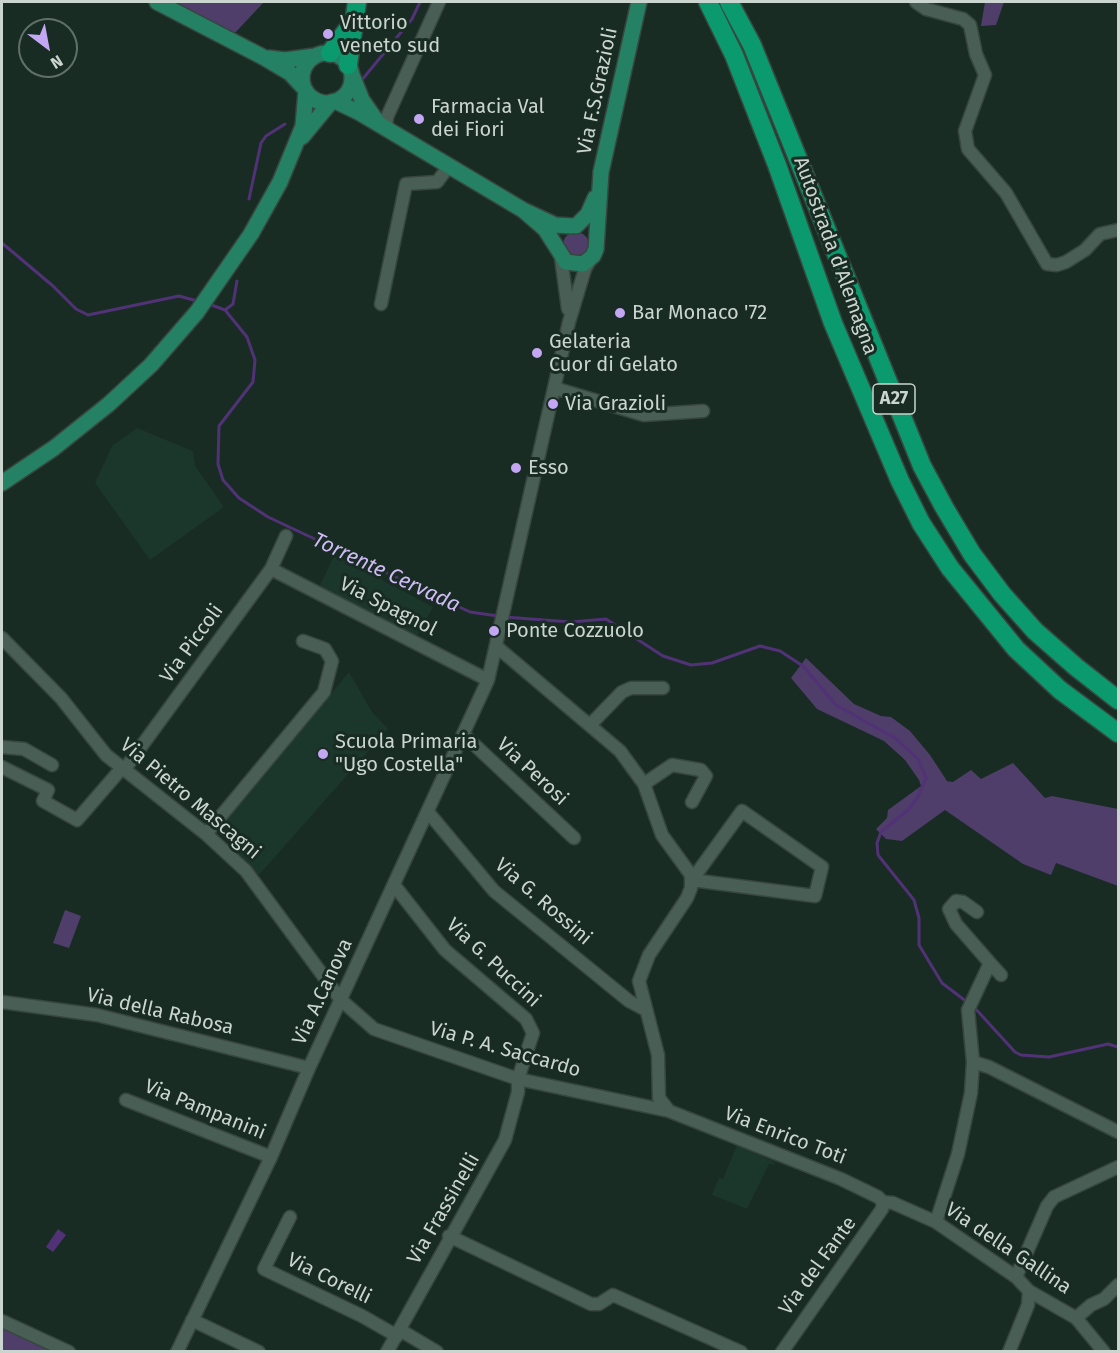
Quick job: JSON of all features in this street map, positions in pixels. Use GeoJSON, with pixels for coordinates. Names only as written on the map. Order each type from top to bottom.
{"type":"FeatureCollection","features":[{"type":"Feature","properties":{"kind":"highway"},"geometry":{"type":"LineString","coordinates":[[350,69],[357,2]]}},
{"type":"Feature","properties":{"kind":"highway","name":"Autostrada d'Alemagna"},"geometry":{"type":"LineString","coordinates":[[708,2],[734,55],[777,165],[833,322],[900,481],[921,522],[950,568],[981,610],[1016,649],[1060,690],[1119,733]]}},
{"type":"Feature","properties":{"kind":"highway","name":"Autostrada d'Alemagna"},"geometry":{"type":"LineString","coordinates":[[729,2],[752,45],[917,455],[944,507],[972,554],[1035,631],[1119,700]]}},
{"type":"Feature","properties":{"kind":"highway"},"geometry":{"type":"LineString","coordinates":[[322,55],[354,21]]}},
{"type":"Feature","properties":{"kind":"main road"},"geometry":{"type":"LineString","coordinates":[[157,2],[290,73],[313,99],[333,102],[386,129],[523,210],[555,225],[574,226],[590,231],[595,240],[593,256],[577,265],[559,254],[544,230],[523,210]]}},
{"type":"Feature","properties":{"kind":"main road","name":"Via F.S.Grazioli"},"geometry":{"type":"LineString","coordinates":[[595,240],[598,190],[639,2]]}},
{"type":"Feature","properties":{"kind":"main road"},"geometry":{"type":"LineString","coordinates":[[2,483],[54,448],[109,404],[151,364],[211,294],[263,215],[297,144],[305,113],[305,89],[302,75],[304,68],[322,55]]}},
{"type":"Feature","properties":{"kind":"main road"},"geometry":{"type":"LineString","coordinates":[[263,57],[285,60],[337,55],[350,69],[367,109],[386,129]]}},
{"type":"Feature","properties":{"kind":"main road"},"geometry":{"type":"LineString","coordinates":[[297,144],[333,102],[350,88],[350,69]]}},
{"type":"Feature","properties":{"kind":"main road","name":"Via F.S.Grazioli"},"geometry":{"type":"LineString","coordinates":[[574,226],[588,214],[598,190]]}},
{"type":"Feature","properties":{"kind":"main road"},"geometry":{"type":"LineString","coordinates":[[559,254],[561,232],[574,226]]}},
{"type":"Feature","properties":{"kind":"street"},"geometry":{"type":"LineString","coordinates":[[386,129],[391,108],[439,2]]}},
{"type":"Feature","properties":{"kind":"street"},"geometry":{"type":"LineString","coordinates":[[916,2],[926,9],[963,19],[970,25],[976,54],[985,75],[965,131],[968,149],[1012,202],[1047,264],[1057,265],[1066,262],[1085,250],[1100,234],[1119,230]]}},
{"type":"Feature","properties":{"kind":"street"},"geometry":{"type":"LineString","coordinates":[[381,304],[406,184],[437,182],[449,166]]}},
{"type":"Feature","properties":{"kind":"street"},"geometry":{"type":"LineString","coordinates":[[559,254],[568,292],[569,322]]}},
{"type":"Feature","properties":{"kind":"street"},"geometry":{"type":"LineString","coordinates":[[593,256],[585,269],[569,322],[497,647],[539,684],[591,724],[620,751],[644,784],[657,826],[690,872],[692,880]]}},
{"type":"Feature","properties":{"kind":"street"},"geometry":{"type":"LineString","coordinates":[[554,388],[644,414],[703,411]]}},
{"type":"Feature","properties":{"kind":"street","name":"Via Piccoli"},"geometry":{"type":"LineString","coordinates":[[2,767],[48,790],[43,801],[77,820],[123,769],[271,569],[286,536]]}},
{"type":"Feature","properties":{"kind":"street","name":"Via Spagnol"},"geometry":{"type":"LineString","coordinates":[[271,569],[488,680]]}},
{"type":"Feature","properties":{"kind":"street","name":"Via Pietro Mascagni"},"geometry":{"type":"LineString","coordinates":[[2,638],[61,698],[96,743],[123,769],[206,834],[252,878],[341,1000]]}},
{"type":"Feature","properties":{"kind":"street"},"geometry":{"type":"LineString","coordinates":[[206,834],[324,692],[332,661],[325,649],[303,641]]}},
{"type":"Feature","properties":{"kind":"street","name":"Via A.Canova"},"geometry":{"type":"LineString","coordinates":[[177,1352],[271,1157],[309,1068],[464,735],[488,680],[497,647]]}},
{"type":"Feature","properties":{"kind":"street"},"geometry":{"type":"LineString","coordinates":[[591,724],[622,692],[632,688],[663,688]]}},
{"type":"Feature","properties":{"kind":"street","name":"Via Perosi"},"geometry":{"type":"LineString","coordinates":[[464,735],[574,838]]}},
{"type":"Feature","properties":{"kind":"street"},"geometry":{"type":"LineString","coordinates":[[2,747],[24,749],[52,765]]}},
{"type":"Feature","properties":{"kind":"street"},"geometry":{"type":"LineString","coordinates":[[644,784],[672,765],[701,770],[706,776],[692,802]]}},
{"type":"Feature","properties":{"kind":"street"},"geometry":{"type":"LineString","coordinates":[[669,1111],[659,1098],[658,1055],[639,989],[640,975],[655,945],[687,898],[692,880],[742,811],[822,867],[815,896],[692,880]]}},
{"type":"Feature","properties":{"kind":"street","name":"Via G. Rossini"},"geometry":{"type":"LineString","coordinates":[[428,812],[494,891],[629,1001],[644,1009]]}},
{"type":"Feature","properties":{"kind":"street","name":"Via G. Puccini"},"geometry":{"type":"LineString","coordinates":[[394,885],[445,950],[532,1026],[533,1034],[518,1079]]}},
{"type":"Feature","properties":{"kind":"street"},"geometry":{"type":"LineString","coordinates":[[977,912],[963,902],[956,902],[949,909],[956,924],[1000,975]]}},
{"type":"Feature","properties":{"kind":"street"},"geometry":{"type":"LineString","coordinates":[[936,1222],[965,1123],[973,1062],[968,1010],[990,963]]}},
{"type":"Feature","properties":{"kind":"street","name":"Via P. A. Saccardo"},"geometry":{"type":"LineString","coordinates":[[341,1000],[374,1029],[386,1035],[518,1079],[669,1111]]}},
{"type":"Feature","properties":{"kind":"street","name":"Via della Rabosa"},"geometry":{"type":"LineString","coordinates":[[2,1002],[97,1016],[309,1068]]}},
{"type":"Feature","properties":{"kind":"street"},"geometry":{"type":"LineString","coordinates":[[973,1062],[989,1067],[1119,1131]]}},
{"type":"Feature","properties":{"kind":"street","name":"Via Frassinelli"},"geometry":{"type":"LineString","coordinates":[[387,1352],[449,1236],[505,1140],[518,1092],[518,1079]]}},
{"type":"Feature","properties":{"kind":"street","name":"Via Pampanini"},"geometry":{"type":"LineString","coordinates":[[126,1100],[271,1157]]}},
{"type":"Feature","properties":{"kind":"street","name":"Via Enrico Toti"},"geometry":{"type":"LineString","coordinates":[[669,1111],[847,1181],[882,1202]]}},
{"type":"Feature","properties":{"kind":"street"},"geometry":{"type":"LineString","coordinates":[[1016,1277],[1047,1206],[1054,1197],[1119,1167]]}},
{"type":"Feature","properties":{"kind":"street","name":"Via della Gallina"},"geometry":{"type":"LineString","coordinates":[[882,1202],[893,1203],[936,1222],[1016,1277],[1029,1291],[1076,1318]]}},
{"type":"Feature","properties":{"kind":"street","name":"Via del Fante"},"geometry":{"type":"LineString","coordinates":[[782,1352],[882,1209],[882,1202]]}},
{"type":"Feature","properties":{"kind":"street","name":"Via Corelli"},"geometry":{"type":"LineString","coordinates":[[290,1216],[264,1269],[398,1333]]}},
{"type":"Feature","properties":{"kind":"street"},"geometry":{"type":"LineString","coordinates":[[449,1236],[591,1304],[601,1303],[613,1294],[741,1352]]}},
{"type":"Feature","properties":{"kind":"street"},"geometry":{"type":"LineString","coordinates":[[1104,1352],[1076,1318],[1091,1305],[1104,1299],[1119,1285]]}},
{"type":"Feature","properties":{"kind":"street"},"geometry":{"type":"LineString","coordinates":[[1009,1352],[1028,1305],[1029,1291]]}},
{"type":"Feature","properties":{"kind":"street"},"geometry":{"type":"LineString","coordinates":[[192,1320],[259,1352]]}},
{"type":"Feature","properties":{"kind":"street"},"geometry":{"type":"LineString","coordinates":[[2,1321],[69,1352]]}},
{"type":"Feature","properties":{"kind":"street"},"geometry":{"type":"LineString","coordinates":[[398,1333],[437,1352]]}},
{"type":"Feature","properties":{"kind":"shaded area"},"geometry":{"type":"Polygon","coordinates":[[[169,2],[264,2],[234,34],[169,2]]]}},
{"type":"Feature","properties":{"kind":"shaded area"},"geometry":{"type":"Polygon","coordinates":[[[985,2],[1004,2],[996,25],[981,26],[985,2]]]}},
{"type":"Feature","properties":{"kind":"shaded area"},"geometry":{"type":"Polygon","coordinates":[[[576,232],[585,236],[589,245],[585,254],[576,258],[567,254],[563,245],[567,236],[576,232]]]}},
{"type":"Feature","properties":{"kind":"shaded area"},"geometry":{"type":"Polygon","coordinates":[[[137,428],[193,451],[195,466],[224,507],[150,560],[95,483],[112,446],[137,428]]]}},
{"type":"Feature","properties":{"kind":"shaded area"},"geometry":{"type":"Polygon","coordinates":[[[336,552],[384,576],[382,580],[433,607],[416,638],[318,589],[336,552]]]}},
{"type":"Feature","properties":{"kind":"shaded area"},"geometry":{"type":"Polygon","coordinates":[[[806,658],[854,704],[881,716],[891,717],[910,731],[930,755],[947,781],[953,782],[971,770],[981,779],[1013,763],[1045,798],[1052,796],[1118,809],[1118,886],[1056,863],[1051,875],[1023,864],[945,810],[902,841],[886,839],[876,829],[887,818],[888,810],[921,786],[919,780],[905,760],[884,741],[817,709],[791,678],[806,658]]]}},
{"type":"Feature","properties":{"kind":"shaded area","name":"Scuola Primaria \"Ugo Costella\""},"geometry":{"type":"Polygon","coordinates":[[[349,672],[372,712],[388,729],[259,875],[217,831],[349,672]]]}},
{"type":"Feature","properties":{"kind":"shaded area"},"geometry":{"type":"Polygon","coordinates":[[[65,910],[81,916],[69,948],[53,943],[65,910]]]}},
{"type":"Feature","properties":{"kind":"shaded area"},"geometry":{"type":"Polygon","coordinates":[[[737,1145],[775,1162],[774,1165],[769,1164],[747,1209],[712,1195],[719,1177],[723,1179],[737,1145]]]}},
{"type":"Feature","properties":{"kind":"shaded area"},"geometry":{"type":"Polygon","coordinates":[[[58,1229],[66,1235],[53,1252],[46,1247],[58,1229]]]}},
{"type":"Feature","properties":{"kind":"shaded area"},"geometry":{"type":"Polygon","coordinates":[[[2,1326],[61,1351],[2,1351],[2,1326]]]}},
{"type":"Feature","properties":{"kind":"waterway"},"geometry":{"type":"LineString","coordinates":[[361,81],[412,19],[420,2]]}},
{"type":"Feature","properties":{"kind":"waterway"},"geometry":{"type":"LineString","coordinates":[[249,199],[261,143],[266,136],[285,124]]}},
{"type":"Feature","properties":{"kind":"waterway","name":"Torrente Cervada"},"geometry":{"type":"LineString","coordinates":[[2,243],[53,286],[76,309],[88,315],[179,296],[197,301]]}},
{"type":"Feature","properties":{"kind":"waterway"},"geometry":{"type":"LineString","coordinates":[[225,310],[233,304],[237,281]]}},
{"type":"Feature","properties":{"kind":"waterway","name":"Torrente Cervada"},"geometry":{"type":"LineString","coordinates":[[209,304],[225,310],[247,337],[255,360],[253,382],[219,426],[218,464],[223,480],[239,498],[268,517],[470,612],[498,616]]}},
{"type":"Feature","properties":{"kind":"waterway","name":"Torrente Cervada"},"geometry":{"type":"LineString","coordinates":[[504,617],[571,622],[606,619],[663,656],[691,665],[712,663],[760,646],[780,651],[803,666],[836,705],[895,738],[918,759],[926,778],[918,797],[908,810],[881,832],[877,843],[878,855],[914,900],[919,918],[919,945],[942,983],[967,1002]]}},
{"type":"Feature","properties":{"kind":"waterway","name":"Torrente Cervada"},"geometry":{"type":"LineString","coordinates":[[973,1006],[1015,1052],[1021,1055],[1049,1057],[1108,1044],[1118,1047]]}},
{"type":"Feature","properties":{"kind":"place","name":"Vittorio veneto sud"},"geometry":{"type":"Point","coordinates":[328,34]}},
{"type":"Feature","properties":{"kind":"place","name":"Farmacia Val dei Fiori"},"geometry":{"type":"Point","coordinates":[419,119]}},
{"type":"Feature","properties":{"kind":"place","name":"Bar Monaco '72"},"geometry":{"type":"Point","coordinates":[620,313]}},
{"type":"Feature","properties":{"kind":"place","name":"Gelateria Cuor di Gelato"},"geometry":{"type":"Point","coordinates":[537,353]}},
{"type":"Feature","properties":{"kind":"place","name":"Via Grazioli"},"geometry":{"type":"Point","coordinates":[553,404]}},
{"type":"Feature","properties":{"kind":"place","name":"Esso"},"geometry":{"type":"Point","coordinates":[516,468]}},
{"type":"Feature","properties":{"kind":"place","name":"Ponte Cozzuolo"},"geometry":{"type":"Point","coordinates":[494,631]}},
{"type":"Feature","properties":{"kind":"place","name":"Scuola Primaria \"Ugo Costella\""},"geometry":{"type":"Point","coordinates":[323,754]}}]}
